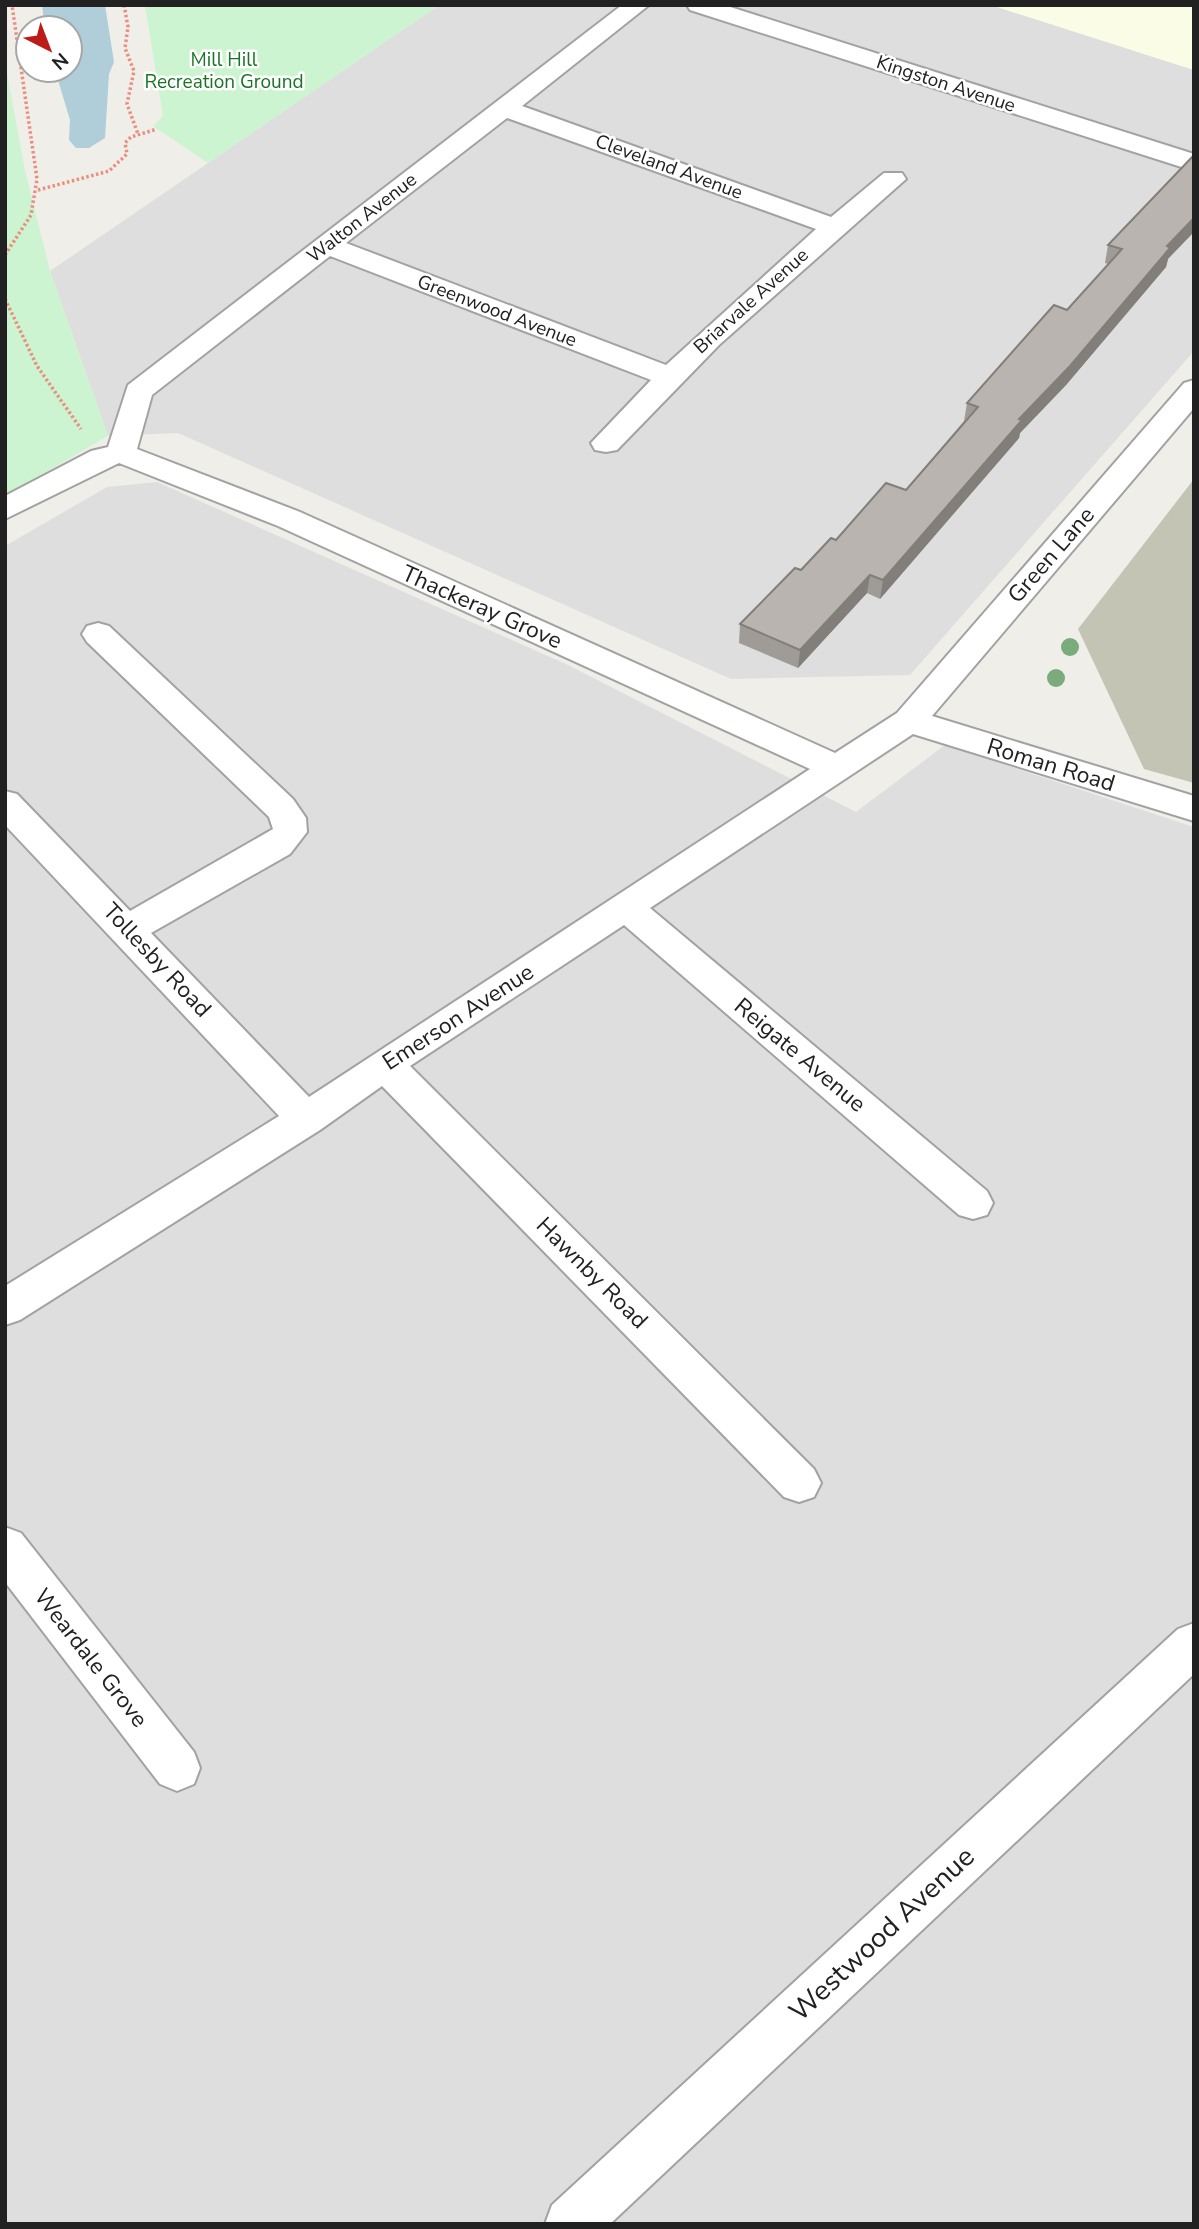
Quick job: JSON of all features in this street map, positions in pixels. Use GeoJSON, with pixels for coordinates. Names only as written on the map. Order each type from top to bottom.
{"type":"FeatureCollection","features":[{"type":"Feature","properties":{"kind":"street","name":"Walton Avenue"},"geometry":{"type":"LineString","coordinates":[[111,456],[138,391],[637,5]]}},
{"type":"Feature","properties":{"kind":"street","name":"Kingston Avenue"},"geometry":{"type":"LineString","coordinates":[[699,5],[1194,163]]}},
{"type":"Feature","properties":{"kind":"street","name":"Cleveland Avenue"},"geometry":{"type":"LineString","coordinates":[[503,108],[835,226]]}},
{"type":"Feature","properties":{"kind":"street","name":"Briarvale Avenue"},"geometry":{"type":"LineString","coordinates":[[606,443],[668,376],[835,226],[893,179]]}},
{"type":"Feature","properties":{"kind":"street","name":"Greenwood Avenue"},"geometry":{"type":"LineString","coordinates":[[326,245],[668,376]]}},
{"type":"Feature","properties":{"kind":"street","name":"Green Lane"},"geometry":{"type":"LineString","coordinates":[[909,721],[1194,389]]}},
{"type":"Feature","properties":{"kind":"street"},"geometry":{"type":"LineString","coordinates":[[5,509],[111,456]]}},
{"type":"Feature","properties":{"kind":"street","name":"Thackeray Grove"},"geometry":{"type":"LineString","coordinates":[[111,456],[289,519],[840,769]]}},
{"type":"Feature","properties":{"kind":"street"},"geometry":{"type":"LineString","coordinates":[[98,634],[281,808],[289,817],[292,826],[289,837],[278,845],[128,929]]}},
{"type":"Feature","properties":{"kind":"street","name":"Emerson Avenue"},"geometry":{"type":"LineString","coordinates":[[5,1307],[306,1119],[384,1064],[840,769],[909,721]]}},
{"type":"Feature","properties":{"kind":"street","name":"Roman Road"},"geometry":{"type":"LineString","coordinates":[[909,721],[1194,810]]}},
{"type":"Feature","properties":{"kind":"street","name":"Tollesby Road"},"geometry":{"type":"LineString","coordinates":[[5,803],[128,929],[306,1119]]}},
{"type":"Feature","properties":{"kind":"street","name":"Reigate Avenue"},"geometry":{"type":"LineString","coordinates":[[627,908],[974,1203]]}},
{"type":"Feature","properties":{"kind":"street","name":"Hawnby Road"},"geometry":{"type":"LineString","coordinates":[[384,1064],[799,1483]]}},
{"type":"Feature","properties":{"kind":"street","name":"Weardale Grove"},"geometry":{"type":"LineString","coordinates":[[5,1547],[177,1768]]}},
{"type":"Feature","properties":{"kind":"street","name":"Westwood Avenue"},"geometry":{"type":"LineString","coordinates":[[571,2224],[1194,1644]]}},
{"type":"Feature","properties":{"kind":"path"},"geometry":{"type":"LineString","coordinates":[[5,255],[31,215],[37,191],[12,5]]}},
{"type":"Feature","properties":{"kind":"path"},"geometry":{"type":"LineString","coordinates":[[124,5],[128,27],[125,48],[134,71],[127,104],[138,134]]}},
{"type":"Feature","properties":{"kind":"path"},"geometry":{"type":"LineString","coordinates":[[37,191],[46,185],[92,178],[115,167],[127,154],[125,143],[138,134],[157,129]]}},
{"type":"Feature","properties":{"kind":"path"},"geometry":{"type":"LineString","coordinates":[[5,299],[37,366],[111,456]]}},
{"type":"Feature","properties":{"kind":"shaded area"},"geometry":{"type":"Polygon","coordinates":[[[439,5],[991,5],[1194,70],[1194,351],[910,675],[731,679],[178,433],[108,436],[50,271],[439,5]]]}},
{"type":"Feature","properties":{"kind":"shaded area"},"geometry":{"type":"Polygon","coordinates":[[[991,5],[1194,5],[1194,70],[991,5]]]}},
{"type":"Feature","properties":{"kind":"shaded area"},"geometry":{"type":"Polygon","coordinates":[[[1194,479],[1194,783],[1144,769],[1078,629],[1194,479]]]}},
{"type":"Feature","properties":{"kind":"shaded area"},"geometry":{"type":"Polygon","coordinates":[[[157,482],[568,665],[856,812],[945,745],[1194,827],[1194,2224],[5,2224],[5,546],[107,487],[157,482]]]}},
{"type":"Feature","properties":{"kind":"green space","name":"Mill Hill Recreation Ground"},"geometry":{"type":"Polygon","coordinates":[[[145,5],[439,5],[208,163],[153,126],[163,116],[145,5]]]}},
{"type":"Feature","properties":{"kind":"green space"},"geometry":{"type":"Polygon","coordinates":[[[5,62],[25,171],[50,271],[108,436],[5,496],[5,62]]]}},
{"type":"Feature","properties":{"kind":"water"},"geometry":{"type":"Polygon","coordinates":[[[42,5],[105,5],[114,62],[109,74],[105,138],[89,148],[76,148],[69,140],[70,120],[59,84],[84,84],[84,14],[43,14],[42,5]]]}},
{"type":"Feature","properties":{"kind":"building"},"geometry":{"type":"Polygon","coordinates":[[[1194,155],[1194,218],[1167,246],[1170,248],[1070,366],[1019,419],[1022,420],[883,580],[870,575],[800,650],[740,624],[795,568],[801,570],[831,538],[836,540],[886,483],[906,490],[978,407],[967,403],[1054,305],[1067,310],[1122,249],[1108,245],[1194,155]]]}}]}
